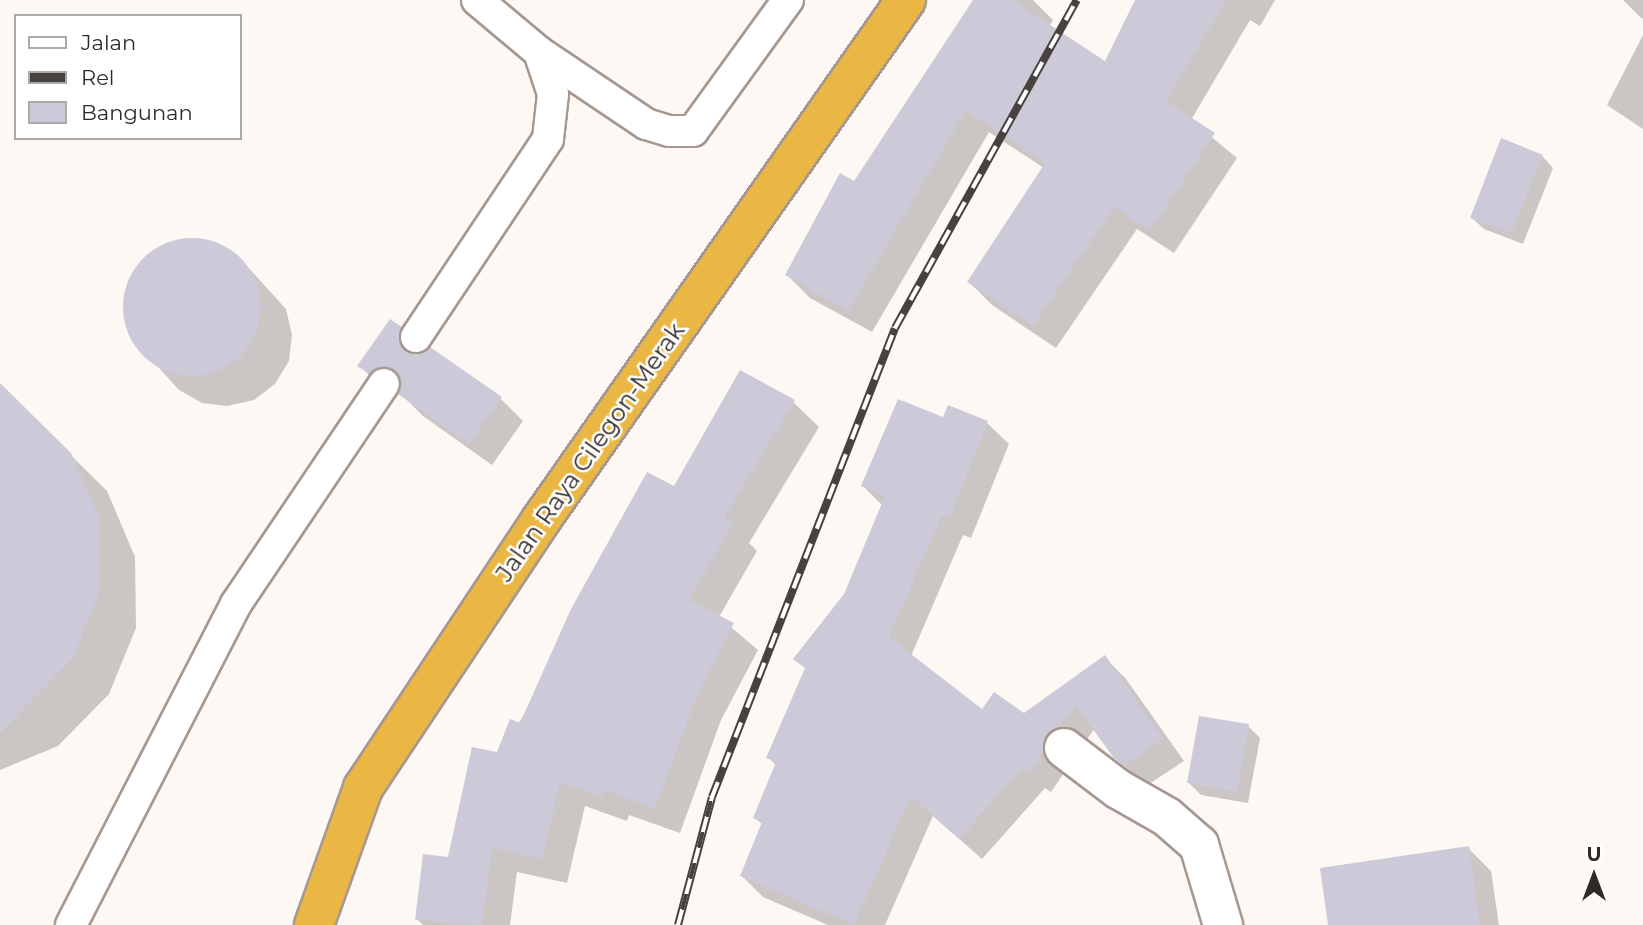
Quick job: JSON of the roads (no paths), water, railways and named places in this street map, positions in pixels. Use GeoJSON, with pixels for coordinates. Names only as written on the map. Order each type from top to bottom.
{"type":"FeatureCollection","features":[{"type":"Feature","properties":{"kind":"highway","name":"Jalan Raya Cilegon-Merak"},"geometry":{"type":"LineString","coordinates":[[314,925],[363,788],[541,520],[906,0]]}},
{"type":"Feature","properties":{"kind":"street"},"geometry":{"type":"LineString","coordinates":[[1064,748],[1118,789],[1167,817],[1199,845],[1223,925]]}},
{"type":"Feature","properties":{"kind":"lane"},"geometry":{"type":"LineString","coordinates":[[477,0],[539,52],[646,124],[693,131],[788,0]]}},
{"type":"Feature","properties":{"kind":"lane"},"geometry":{"type":"LineString","coordinates":[[416,337],[548,139],[553,94],[539,52]]}},
{"type":"Feature","properties":{"kind":"lane"},"geometry":{"type":"LineString","coordinates":[[71,925],[236,604],[384,384]]}},
{"type":"Feature","properties":{"kind":"railway"},"geometry":{"type":"LineString","coordinates":[[678,925],[712,797],[895,328],[1077,0]]}}]}
